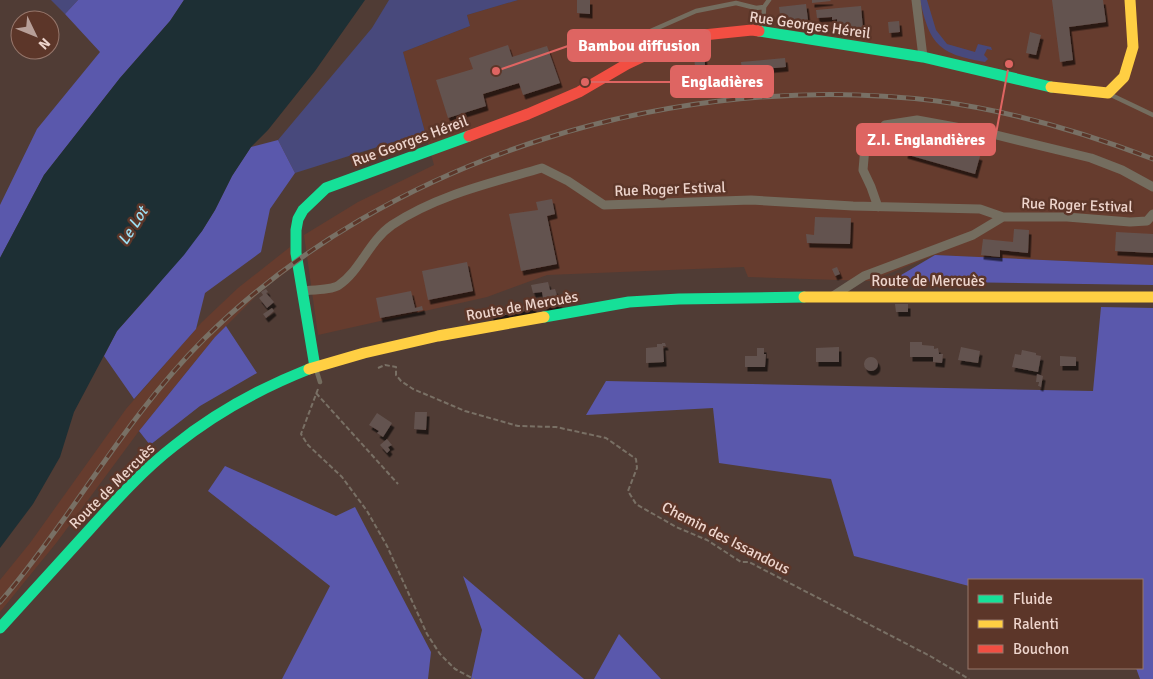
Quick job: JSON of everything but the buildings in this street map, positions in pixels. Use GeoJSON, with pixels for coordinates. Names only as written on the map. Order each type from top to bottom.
{"type":"FeatureCollection","features":[{"type":"Feature","properties":{"kind":"main road"},"geometry":{"type":"LineString","coordinates":[[1108,93],[1124,76],[1133,47],[1130,0]]}},
{"type":"Feature","properties":{"kind":"main road","name":"Rue Georges Héreil"},"geometry":{"type":"LineString","coordinates":[[315,367],[299,275],[296,237],[298,217],[310,201],[326,188],[528,114],[579,92],[631,62],[684,37],[752,30],[923,57],[1058,90],[1108,93]]}},
{"type":"Feature","properties":{"kind":"main road","name":"Route de Mercuès"},"geometry":{"type":"LineString","coordinates":[[0,628],[130,485],[173,446],[245,398],[315,367],[364,353],[438,336],[629,302],[679,299],[833,296],[1153,297]]}},
{"type":"Feature","properties":{"kind":"street"},"geometry":{"type":"LineString","coordinates":[[916,0],[923,57]]}},
{"type":"Feature","properties":{"kind":"street","name":"Rue Roger Estival"},"geometry":{"type":"LineString","coordinates":[[878,207],[863,170],[866,147],[885,125],[917,120],[988,133],[1092,158],[1122,170],[1153,187]]}},
{"type":"Feature","properties":{"kind":"street","name":"Rue Roger Estival"},"geometry":{"type":"LineString","coordinates":[[302,291],[338,286],[353,271],[371,246],[391,226],[412,214],[466,190],[542,168],[604,205],[751,200],[980,210],[1002,217],[1067,217],[1130,222],[1147,220],[1153,214]]}},
{"type":"Feature","properties":{"kind":"street"},"geometry":{"type":"LineString","coordinates":[[833,296],[864,276],[973,235],[1002,217]]}},
{"type":"Feature","properties":{"kind":"lane"},"geometry":{"type":"LineString","coordinates":[[763,32],[764,7],[769,0]]}},
{"type":"Feature","properties":{"kind":"lane"},"geometry":{"type":"LineString","coordinates":[[631,62],[626,50],[646,33],[696,11],[736,3],[756,8],[764,7]]}},
{"type":"Feature","properties":{"kind":"lane"},"geometry":{"type":"LineString","coordinates":[[1108,93],[1153,115]]}},
{"type":"Feature","properties":{"kind":"lane"},"geometry":{"type":"LineString","coordinates":[[315,367],[320,382]]}},
{"type":"Feature","properties":{"kind":"path","name":"Chemin des Issandous"},"geometry":{"type":"LineString","coordinates":[[378,368],[392,365],[396,367],[396,374],[401,382],[465,411],[518,426],[556,427],[606,438],[636,459],[637,468],[628,491],[636,504],[676,527],[707,540],[740,562],[749,562],[930,656],[969,679]]}},
{"type":"Feature","properties":{"kind":"path"},"geometry":{"type":"LineString","coordinates":[[320,382],[301,434],[308,445],[342,477],[367,511],[387,546],[427,634],[440,654],[455,669],[474,679]]}},
{"type":"Feature","properties":{"kind":"path"},"geometry":{"type":"LineString","coordinates":[[316,393],[398,484]]}},
{"type":"Feature","properties":{"kind":"shaded area"},"geometry":{"type":"Polygon","coordinates":[[[51,0],[78,0],[65,14],[51,0]]]}},
{"type":"Feature","properties":{"kind":"shaded area"},"geometry":{"type":"Polygon","coordinates":[[[78,0],[184,0],[170,21],[120,78],[44,175],[0,258],[0,205],[37,129],[100,52],[65,14],[78,0]]]}},
{"type":"Feature","properties":{"kind":"shaded area"},"geometry":{"type":"Polygon","coordinates":[[[389,0],[518,0],[467,15],[470,26],[403,52],[425,132],[295,173],[278,140],[372,28],[389,0]]]}},
{"type":"Feature","properties":{"kind":"shaded area"},"geometry":{"type":"Polygon","coordinates":[[[518,0],[1153,0],[1153,265],[935,255],[870,281],[748,277],[744,267],[547,275],[487,297],[318,335],[304,235],[358,202],[434,165],[403,52],[470,26],[467,15],[518,0]]]}},
{"type":"Feature","properties":{"kind":"shaded area"},"geometry":{"type":"Polygon","coordinates":[[[920,0],[927,0],[936,30],[947,44],[975,52],[978,44],[991,47],[992,50],[987,49],[984,55],[988,59],[985,62],[970,59],[947,51],[939,45],[928,28],[920,0]]]}},
{"type":"Feature","properties":{"kind":"shaded area"},"geometry":{"type":"Polygon","coordinates":[[[278,140],[295,173],[270,209],[261,252],[205,293],[196,329],[134,399],[104,356],[117,331],[202,231],[232,176],[251,147],[278,140]]]}},
{"type":"Feature","properties":{"kind":"shaded area"},"geometry":{"type":"Polygon","coordinates":[[[290,247],[293,267],[261,291],[215,337],[139,431],[57,542],[0,612],[0,580],[30,543],[126,409],[201,323],[238,288],[290,247]]]}},
{"type":"Feature","properties":{"kind":"shaded area"},"geometry":{"type":"Polygon","coordinates":[[[935,255],[1153,265],[1153,285],[891,281],[935,255]]]}},
{"type":"Feature","properties":{"kind":"shaded area"},"geometry":{"type":"Polygon","coordinates":[[[1101,307],[1153,308],[1153,679],[1140,679],[1136,669],[1143,669],[1143,579],[968,579],[968,586],[854,556],[831,479],[719,463],[713,408],[586,415],[606,381],[1093,391],[1101,307]]]}},
{"type":"Feature","properties":{"kind":"shaded area"},"geometry":{"type":"Polygon","coordinates":[[[226,326],[257,373],[200,406],[150,445],[139,431],[226,326]]]}},
{"type":"Feature","properties":{"kind":"shaded area"},"geometry":{"type":"Polygon","coordinates":[[[225,466],[336,516],[355,507],[431,652],[428,679],[282,679],[330,586],[208,491],[225,466]]]}},
{"type":"Feature","properties":{"kind":"shaded area"},"geometry":{"type":"Polygon","coordinates":[[[463,576],[584,679],[471,679],[482,630],[463,576]]]}},
{"type":"Feature","properties":{"kind":"shaded area"},"geometry":{"type":"Polygon","coordinates":[[[619,634],[661,679],[594,679],[619,634]]]}},
{"type":"Feature","properties":{"kind":"water","name":"Le Lot"},"geometry":{"type":"Polygon","coordinates":[[[184,0],[365,0],[315,71],[268,130],[251,147],[232,176],[202,231],[184,255],[117,331],[74,412],[60,457],[33,504],[0,548],[0,258],[44,175],[120,78],[170,21],[184,0]]]}},
{"type":"Feature","properties":{"kind":"railway"},"geometry":{"type":"LineString","coordinates":[[0,602],[34,560],[148,402],[204,339],[278,275],[360,220],[449,174],[544,139],[641,114],[740,99],[839,94],[937,101],[992,110],[1073,131],[1153,159]]}},
{"type":"Feature","properties":{"kind":"traffic: fast"},"geometry":{"type":"LineString","coordinates":[[759,31],[923,57],[1051,87]]}},
{"type":"Feature","properties":{"kind":"traffic: fast"},"geometry":{"type":"LineString","coordinates":[[315,367],[296,253],[296,230],[298,219],[303,210],[326,188],[469,136]]}},
{"type":"Feature","properties":{"kind":"traffic: fast"},"geometry":{"type":"LineString","coordinates":[[544,317],[629,302],[679,299],[804,297]]}},
{"type":"Feature","properties":{"kind":"traffic: fast"},"geometry":{"type":"LineString","coordinates":[[0,628],[120,496],[163,455],[222,412],[273,384],[309,369]]}},
{"type":"Feature","properties":{"kind":"traffic: slow"},"geometry":{"type":"LineString","coordinates":[[1051,87],[1108,93],[1124,77],[1133,47],[1130,0]]}},
{"type":"Feature","properties":{"kind":"traffic: slow"},"geometry":{"type":"LineString","coordinates":[[804,297],[1153,297]]}},
{"type":"Feature","properties":{"kind":"traffic: slow"},"geometry":{"type":"LineString","coordinates":[[309,369],[364,353],[438,336],[544,317]]}},
{"type":"Feature","properties":{"kind":"traffic: jam"},"geometry":{"type":"LineString","coordinates":[[469,136],[579,92],[627,64],[684,37],[752,30],[759,31]]}},
{"type":"Feature","properties":{"kind":"place","name":"Z.I. Englandières"},"geometry":{"type":"Point","coordinates":[1009,64]}},
{"type":"Feature","properties":{"kind":"place","name":"Bambou diffusion"},"geometry":{"type":"Point","coordinates":[496,71]}},
{"type":"Feature","properties":{"kind":"place","name":"Engladières"},"geometry":{"type":"Point","coordinates":[585,82]}}]}
